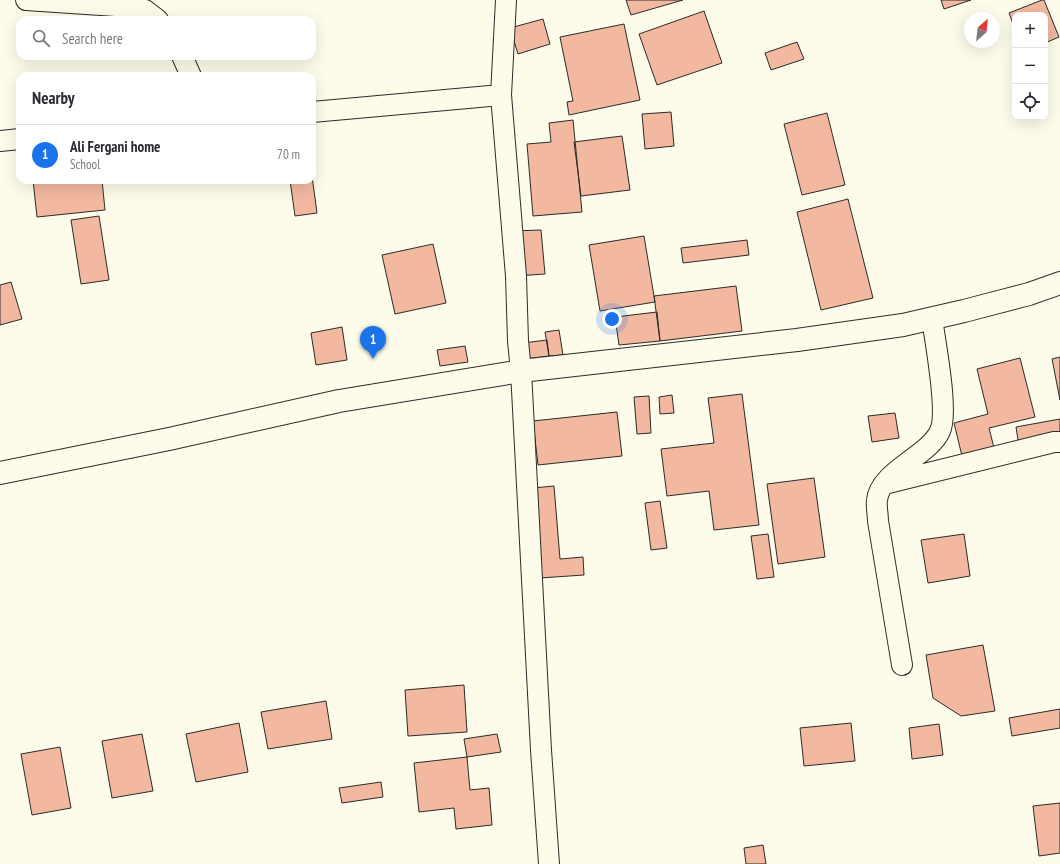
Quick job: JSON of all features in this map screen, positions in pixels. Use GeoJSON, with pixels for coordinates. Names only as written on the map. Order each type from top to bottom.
{"type":"FeatureCollection","features":[{"type":"Feature","properties":{"kind":"street"},"geometry":{"type":"LineString","coordinates":[[26,0],[116,6],[145,10],[153,16]]}},
{"type":"Feature","properties":{"kind":"street"},"geometry":{"type":"LineString","coordinates":[[506,0],[501,95],[516,276],[518,341],[521,371],[541,750],[549,864]]}},
{"type":"Feature","properties":{"kind":"street"},"geometry":{"type":"LineString","coordinates":[[184,60],[189,72]]}},
{"type":"Feature","properties":{"kind":"street"},"geometry":{"type":"LineString","coordinates":[[316,112],[501,95]]}},
{"type":"Feature","properties":{"kind":"street"},"geometry":{"type":"LineString","coordinates":[[0,141],[16,139]]}},
{"type":"Feature","properties":{"kind":"street"},"geometry":{"type":"LineString","coordinates":[[0,473],[169,439],[339,401],[521,371],[797,340],[903,325],[1029,294],[1060,283]]}},
{"type":"Feature","properties":{"kind":"street"},"geometry":{"type":"LineString","coordinates":[[902,665],[878,521],[877,498],[884,484],[902,466],[933,444],[941,430],[944,408],[932,318]]}},
{"type":"Feature","properties":{"kind":"street"},"geometry":{"type":"LineString","coordinates":[[884,484],[1054,442],[1060,442]]}},
{"type":"Feature","properties":{"kind":"building"},"geometry":{"type":"Polygon","coordinates":[[[626,0],[683,0],[631,15],[626,0]]]}},
{"type":"Feature","properties":{"kind":"building"},"geometry":{"type":"Polygon","coordinates":[[[941,0],[971,0],[944,9],[941,0]]]}},
{"type":"Feature","properties":{"kind":"building"},"geometry":{"type":"Polygon","coordinates":[[[1044,0],[1059,37],[1048,42],[1048,12],[1012,12],[1012,21],[1009,13],[1044,0]]]}},
{"type":"Feature","properties":{"kind":"building"},"geometry":{"type":"Polygon","coordinates":[[[704,11],[722,63],[657,85],[639,34],[704,11]]]}},
{"type":"Feature","properties":{"kind":"building"},"geometry":{"type":"Polygon","coordinates":[[[543,19],[550,44],[518,54],[510,28],[543,19]]]}},
{"type":"Feature","properties":{"kind":"building"},"geometry":{"type":"Polygon","coordinates":[[[624,24],[640,100],[569,115],[567,102],[573,101],[560,37],[624,24]]]}},
{"type":"Feature","properties":{"kind":"building"},"geometry":{"type":"Polygon","coordinates":[[[797,42],[804,59],[771,70],[765,53],[797,42]]]}},
{"type":"Feature","properties":{"kind":"building"},"geometry":{"type":"Polygon","coordinates":[[[671,112],[674,146],[645,149],[642,114],[671,112]]]}},
{"type":"Feature","properties":{"kind":"building"},"geometry":{"type":"Polygon","coordinates":[[[827,113],[845,185],[802,195],[784,124],[827,113]]]}},
{"type":"Feature","properties":{"kind":"building"},"geometry":{"type":"Polygon","coordinates":[[[573,120],[582,212],[533,216],[527,144],[551,142],[549,123],[573,120]]]}},
{"type":"Feature","properties":{"kind":"building"},"geometry":{"type":"Polygon","coordinates":[[[622,136],[630,190],[581,196],[574,142],[622,136]]]}},
{"type":"Feature","properties":{"kind":"building"},"geometry":{"type":"Polygon","coordinates":[[[33,184],[102,184],[105,210],[37,217],[33,184]]]}},
{"type":"Feature","properties":{"kind":"building"},"geometry":{"type":"Polygon","coordinates":[[[291,184],[313,184],[317,213],[295,216],[291,184]]]}},
{"type":"Feature","properties":{"kind":"building"},"geometry":{"type":"Polygon","coordinates":[[[848,199],[873,298],[821,310],[797,212],[848,199]]]}},
{"type":"Feature","properties":{"kind":"building"},"geometry":{"type":"Polygon","coordinates":[[[99,216],[109,280],[81,284],[71,220],[99,216]]]}},
{"type":"Feature","properties":{"kind":"building"},"geometry":{"type":"Polygon","coordinates":[[[541,230],[545,274],[516,276],[512,231],[541,230]]]}},
{"type":"Feature","properties":{"kind":"building"},"geometry":{"type":"Polygon","coordinates":[[[644,236],[655,302],[600,311],[589,245],[644,236]]]}},
{"type":"Feature","properties":{"kind":"building"},"geometry":{"type":"Polygon","coordinates":[[[747,240],[749,255],[683,263],[681,248],[747,240]]]}},
{"type":"Feature","properties":{"kind":"building"},"geometry":{"type":"Polygon","coordinates":[[[433,244],[446,303],[395,314],[382,255],[433,244]]]}},
{"type":"Feature","properties":{"kind":"building"},"geometry":{"type":"Polygon","coordinates":[[[11,282],[22,319],[0,325],[0,285],[11,282]]]}},
{"type":"Feature","properties":{"kind":"building"},"geometry":{"type":"Polygon","coordinates":[[[736,286],[742,331],[660,341],[654,296],[736,286]]]}},
{"type":"Feature","properties":{"kind":"building"},"geometry":{"type":"Polygon","coordinates":[[[657,312],[660,341],[619,345],[615,317],[657,312]]]}},
{"type":"Feature","properties":{"kind":"building"},"geometry":{"type":"Polygon","coordinates":[[[342,327],[347,360],[316,365],[311,333],[342,327]]]}},
{"type":"Feature","properties":{"kind":"building"},"geometry":{"type":"Polygon","coordinates":[[[559,330],[563,355],[549,356],[545,332],[559,330]]]}},
{"type":"Feature","properties":{"kind":"building"},"geometry":{"type":"Polygon","coordinates":[[[547,340],[549,356],[525,359],[523,343],[547,340]]]}},
{"type":"Feature","properties":{"kind":"building"},"geometry":{"type":"Polygon","coordinates":[[[465,346],[468,362],[440,366],[437,350],[465,346]]]}},
{"type":"Feature","properties":{"kind":"building"},"geometry":{"type":"Polygon","coordinates":[[[1060,357],[1060,400],[1052,359],[1060,357]]]}},
{"type":"Feature","properties":{"kind":"building"},"geometry":{"type":"Polygon","coordinates":[[[1020,358],[1035,417],[989,428],[994,448],[962,456],[954,423],[988,414],[977,369],[1020,358]]]}},
{"type":"Feature","properties":{"kind":"building"},"geometry":{"type":"Polygon","coordinates":[[[742,394],[759,525],[714,530],[709,491],[667,496],[661,449],[714,443],[708,398],[742,394]]]}},
{"type":"Feature","properties":{"kind":"building"},"geometry":{"type":"Polygon","coordinates":[[[672,395],[674,413],[660,414],[659,397],[672,395]]]}},
{"type":"Feature","properties":{"kind":"building"},"geometry":{"type":"Polygon","coordinates":[[[649,396],[651,433],[637,434],[634,397],[649,396]]]}},
{"type":"Feature","properties":{"kind":"building"},"geometry":{"type":"Polygon","coordinates":[[[617,412],[622,456],[538,465],[533,421],[617,412]]]}},
{"type":"Feature","properties":{"kind":"building"},"geometry":{"type":"Polygon","coordinates":[[[895,413],[899,438],[872,442],[868,416],[895,413]]]}},
{"type":"Feature","properties":{"kind":"building"},"geometry":{"type":"Polygon","coordinates":[[[1060,419],[1060,438],[1019,446],[1016,427],[1060,419]]]}},
{"type":"Feature","properties":{"kind":"building"},"geometry":{"type":"Polygon","coordinates":[[[814,478],[825,557],[778,564],[767,484],[814,478]]]}},
{"type":"Feature","properties":{"kind":"building"},"geometry":{"type":"Polygon","coordinates":[[[554,486],[560,559],[583,557],[584,575],[540,578],[533,488],[554,486]]]}},
{"type":"Feature","properties":{"kind":"building"},"geometry":{"type":"Polygon","coordinates":[[[660,501],[667,548],[651,550],[645,503],[660,501]]]}},
{"type":"Feature","properties":{"kind":"building"},"geometry":{"type":"Polygon","coordinates":[[[768,534],[774,577],[757,579],[751,536],[768,534]]]}},
{"type":"Feature","properties":{"kind":"building"},"geometry":{"type":"Polygon","coordinates":[[[964,534],[970,576],[928,583],[921,540],[964,534]]]}},
{"type":"Feature","properties":{"kind":"building"},"geometry":{"type":"Polygon","coordinates":[[[983,645],[995,711],[961,716],[933,698],[926,655],[983,645]]]}},
{"type":"Feature","properties":{"kind":"building"},"geometry":{"type":"Polygon","coordinates":[[[464,685],[467,732],[408,736],[405,690],[464,685]]]}},
{"type":"Feature","properties":{"kind":"building"},"geometry":{"type":"Polygon","coordinates":[[[326,701],[332,739],[268,749],[261,712],[326,701]]]}},
{"type":"Feature","properties":{"kind":"building"},"geometry":{"type":"Polygon","coordinates":[[[1060,709],[1060,728],[1012,736],[1009,718],[1060,709]]]}},
{"type":"Feature","properties":{"kind":"building"},"geometry":{"type":"Polygon","coordinates":[[[239,723],[248,772],[196,782],[186,734],[239,723]]]}},
{"type":"Feature","properties":{"kind":"building"},"geometry":{"type":"Polygon","coordinates":[[[851,723],[855,761],[804,766],[800,728],[851,723]]]}},
{"type":"Feature","properties":{"kind":"building"},"geometry":{"type":"Polygon","coordinates":[[[939,724],[943,755],[912,759],[909,728],[939,724]]]}},
{"type":"Feature","properties":{"kind":"building"},"geometry":{"type":"Polygon","coordinates":[[[142,734],[153,791],[112,798],[102,741],[142,734]]]}},
{"type":"Feature","properties":{"kind":"building"},"geometry":{"type":"Polygon","coordinates":[[[497,734],[501,752],[467,757],[464,739],[497,734]]]}},
{"type":"Feature","properties":{"kind":"building"},"geometry":{"type":"Polygon","coordinates":[[[60,747],[71,808],[32,815],[21,754],[60,747]]]}},
{"type":"Feature","properties":{"kind":"building"},"geometry":{"type":"Polygon","coordinates":[[[467,757],[470,790],[489,788],[492,825],[456,829],[454,808],[419,812],[414,763],[467,757]]]}},
{"type":"Feature","properties":{"kind":"building"},"geometry":{"type":"Polygon","coordinates":[[[381,782],[383,797],[342,803],[339,788],[381,782]]]}},
{"type":"Feature","properties":{"kind":"building"},"geometry":{"type":"Polygon","coordinates":[[[1060,803],[1060,853],[1039,856],[1033,806],[1060,803]]]}},
{"type":"Feature","properties":{"kind":"building"},"geometry":{"type":"Polygon","coordinates":[[[763,845],[766,864],[746,864],[744,848],[763,845]]]}},
{"type":"Feature","properties":{"kind":"place","name":"Ali Fergani home"},"geometry":{"type":"Point","coordinates":[373,359]}}]}
